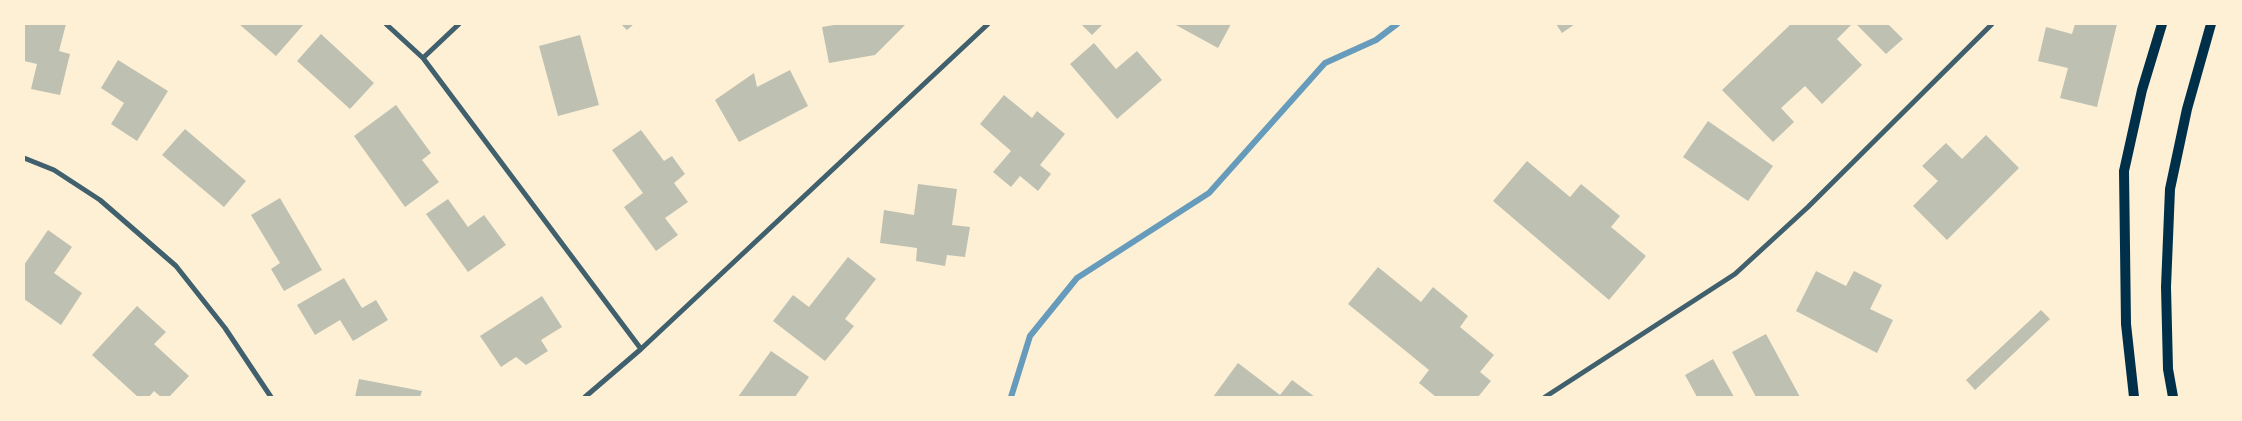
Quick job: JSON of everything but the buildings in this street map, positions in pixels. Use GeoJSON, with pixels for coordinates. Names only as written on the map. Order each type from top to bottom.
{"type":"FeatureCollection","features":[{"type":"Feature","properties":{"kind":"main road"},"geometry":{"type":"LineString","coordinates":[[2134,397],[2126,324],[2124,171],[2142,90],[2162,24]]}},
{"type":"Feature","properties":{"kind":"main road"},"geometry":{"type":"LineString","coordinates":[[2172,397],[2168,369],[2166,287],[2170,189],[2187,108],[2211,24]]}},
{"type":"Feature","properties":{"kind":"street"},"geometry":{"type":"LineString","coordinates":[[386,24],[423,58],[641,349]]}},
{"type":"Feature","properties":{"kind":"street"},"geometry":{"type":"LineString","coordinates":[[423,58],[459,24]]}},
{"type":"Feature","properties":{"kind":"street"},"geometry":{"type":"LineString","coordinates":[[585,397],[641,349],[988,24]]}},
{"type":"Feature","properties":{"kind":"street"},"geometry":{"type":"LineString","coordinates":[[1545,397],[1735,274],[1808,207],[1992,24]]}},
{"type":"Feature","properties":{"kind":"street"},"geometry":{"type":"LineString","coordinates":[[24,158],[54,170],[100,200],[176,266],[225,328],[271,397]]}},
{"type":"Feature","properties":{"kind":"waterway"},"geometry":{"type":"LineString","coordinates":[[1011,397],[1030,336],[1077,278],[1209,193],[1325,63],[1376,40],[1397,24]]}}]}
